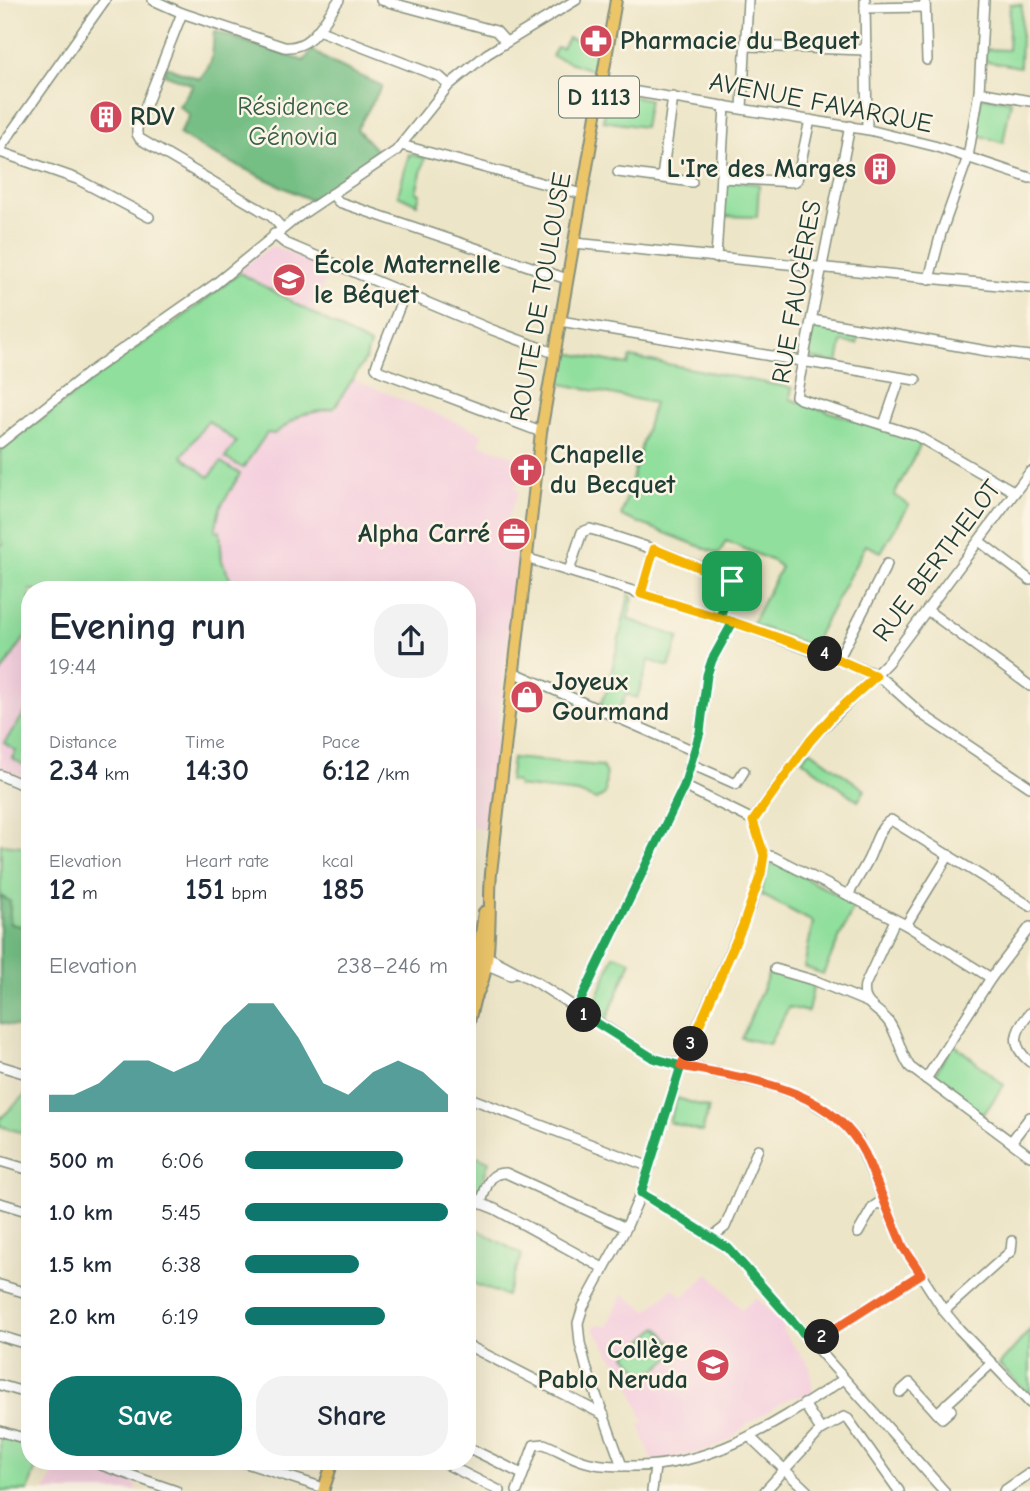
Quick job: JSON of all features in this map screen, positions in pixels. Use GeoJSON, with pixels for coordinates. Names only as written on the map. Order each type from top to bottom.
{"type":"FeatureCollection","features":[{"type":"Feature","properties":{"kind":"main road","name":"ROUTE DE TOULOUSE"},"geometry":{"type":"LineString","coordinates":[[476,996],[482,988],[479,958],[492,905],[489,896],[541,432],[615,0]]}},
{"type":"Feature","properties":{"kind":"main road"},"geometry":{"type":"LineString","coordinates":[[324,1489],[330,1470]]}},
{"type":"Feature","properties":{"kind":"street"},"geometry":{"type":"LineString","coordinates":[[105,0],[0,150],[77,179],[149,217]]}},
{"type":"Feature","properties":{"kind":"street"},"geometry":{"type":"LineString","coordinates":[[153,0],[182,13],[294,48],[303,45],[318,30],[339,0]]}},
{"type":"Feature","properties":{"kind":"street"},"geometry":{"type":"LineString","coordinates":[[381,0],[496,31],[505,41]]}},
{"type":"Feature","properties":{"kind":"street"},"geometry":{"type":"LineString","coordinates":[[0,443],[45,405],[204,290],[227,265],[382,161],[401,145],[449,85],[505,41],[576,0]]}},
{"type":"Feature","properties":{"kind":"street"},"geometry":{"type":"LineString","coordinates":[[742,108],[748,0]]}},
{"type":"Feature","properties":{"kind":"street"},"geometry":{"type":"LineString","coordinates":[[929,279],[941,233],[968,157],[979,92],[984,0]]}},
{"type":"Feature","properties":{"kind":"street"},"geometry":{"type":"LineString","coordinates":[[867,129],[865,4],[925,3],[931,48],[927,60]]}},
{"type":"Feature","properties":{"kind":"street"},"geometry":{"type":"LineString","coordinates":[[182,13],[137,128],[141,139],[271,216],[284,242],[554,353]]}},
{"type":"Feature","properties":{"kind":"street"},"geometry":{"type":"LineString","coordinates":[[318,30],[440,77],[449,85]]}},
{"type":"Feature","properties":{"kind":"street"},"geometry":{"type":"LineString","coordinates":[[746,46],[866,50]]}},
{"type":"Feature","properties":{"kind":"street","name":"AVENUE FAVARQUE"},"geometry":{"type":"LineString","coordinates":[[601,86],[867,129],[968,157],[1030,178]]}},
{"type":"Feature","properties":{"kind":"street"},"geometry":{"type":"LineString","coordinates":[[979,92],[1030,100]]}},
{"type":"Feature","properties":{"kind":"street"},"geometry":{"type":"LineString","coordinates":[[662,177],[673,97]]}},
{"type":"Feature","properties":{"kind":"street"},"geometry":{"type":"LineString","coordinates":[[716,258],[725,106]]}},
{"type":"Feature","properties":{"kind":"street"},"geometry":{"type":"LineString","coordinates":[[721,178],[794,182],[797,180],[810,120]]}},
{"type":"Feature","properties":{"kind":"street","name":"RUE FAUGÈRES"},"geometry":{"type":"LineString","coordinates":[[850,126],[796,393],[798,398],[915,435],[1015,492]]}},
{"type":"Feature","properties":{"kind":"street"},"geometry":{"type":"LineString","coordinates":[[401,145],[582,194]]}},
{"type":"Feature","properties":{"kind":"street"},"geometry":{"type":"LineString","coordinates":[[618,172],[692,182]]}},
{"type":"Feature","properties":{"kind":"street"},"geometry":{"type":"LineString","coordinates":[[332,194],[339,202],[568,279]]}},
{"type":"Feature","properties":{"kind":"street"},"geometry":{"type":"LineString","coordinates":[[574,243],[1030,288]]}},
{"type":"Feature","properties":{"kind":"street"},"geometry":{"type":"LineString","coordinates":[[405,293],[376,367],[380,371],[541,432]]}},
{"type":"Feature","properties":{"kind":"street"},"geometry":{"type":"LineString","coordinates":[[812,320],[1030,356]]}},
{"type":"Feature","properties":{"kind":"street"},"geometry":{"type":"LineString","coordinates":[[560,321],[916,380]]}},
{"type":"Feature","properties":{"kind":"street"},"geometry":{"type":"LineString","coordinates":[[884,425],[898,383],[897,377]]}},
{"type":"Feature","properties":{"kind":"street","name":"RUE BERTHELOT"},"geometry":{"type":"LineString","coordinates":[[753,821],[810,741],[834,714],[876,676],[1030,472]]}},
{"type":"Feature","properties":{"kind":"street"},"geometry":{"type":"LineString","coordinates":[[569,571],[581,534],[587,529],[654,549],[732,581],[733,586],[719,618]]}},
{"type":"Feature","properties":{"kind":"street"},"geometry":{"type":"LineString","coordinates":[[979,541],[1030,580]]}},
{"type":"Feature","properties":{"kind":"street"},"geometry":{"type":"LineString","coordinates":[[641,594],[654,549]]}},
{"type":"Feature","properties":{"kind":"street"},"geometry":{"type":"LineString","coordinates":[[526,558],[733,622],[876,676],[923,715],[1030,787]]}},
{"type":"Feature","properties":{"kind":"street"},"geometry":{"type":"LineString","coordinates":[[838,660],[887,564]]}},
{"type":"Feature","properties":{"kind":"street"},"geometry":{"type":"LineString","coordinates":[[927,610],[1030,687]]}},
{"type":"Feature","properties":{"kind":"street"},"geometry":{"type":"LineString","coordinates":[[576,1010],[684,786],[702,723],[707,675],[712,660],[733,622]]}},
{"type":"Feature","properties":{"kind":"street"},"geometry":{"type":"LineString","coordinates":[[513,672],[694,751]]}},
{"type":"Feature","properties":{"kind":"street"},"geometry":{"type":"LineString","coordinates":[[691,764],[736,783],[744,771]]}},
{"type":"Feature","properties":{"kind":"street"},"geometry":{"type":"LineString","coordinates":[[0,775],[21,784]]}},
{"type":"Feature","properties":{"kind":"street"},"geometry":{"type":"LineString","coordinates":[[622,1466],[587,1370],[578,1332],[583,1307],[626,1228],[641,1193],[681,1066],[746,917],[761,874],[764,855],[753,821],[684,786]]}},
{"type":"Feature","properties":{"kind":"street"},"geometry":{"type":"LineString","coordinates":[[848,895],[868,861],[876,840],[891,820],[1030,906]]}},
{"type":"Feature","properties":{"kind":"street"},"geometry":{"type":"LineString","coordinates":[[764,855],[906,925],[991,978]]}},
{"type":"Feature","properties":{"kind":"street"},"geometry":{"type":"LineString","coordinates":[[906,925],[949,855]]}},
{"type":"Feature","properties":{"kind":"street"},"geometry":{"type":"LineString","coordinates":[[895,920],[865,985],[863,994],[867,1002],[891,1025],[902,1057],[910,1067],[1030,1156]]}},
{"type":"Feature","properties":{"kind":"street"},"geometry":{"type":"LineString","coordinates":[[926,1079],[991,978],[1030,927]]}},
{"type":"Feature","properties":{"kind":"street"},"geometry":{"type":"LineString","coordinates":[[479,958],[544,989],[653,1058],[774,1086],[825,1109],[849,1128],[858,1140],[903,1247],[944,1311],[1030,1402]]}},
{"type":"Feature","properties":{"kind":"street"},"geometry":{"type":"LineString","coordinates":[[775,969],[816,981],[867,1002]]}},
{"type":"Feature","properties":{"kind":"street"},"geometry":{"type":"LineString","coordinates":[[1030,1013],[1018,1031],[1016,1045],[1018,1051],[1030,1062]]}},
{"type":"Feature","properties":{"kind":"street"},"geometry":{"type":"LineString","coordinates":[[0,1066],[21,1072]]}},
{"type":"Feature","properties":{"kind":"street"},"geometry":{"type":"LineString","coordinates":[[476,1100],[650,1167]]}},
{"type":"Feature","properties":{"kind":"street"},"geometry":{"type":"LineString","coordinates":[[1011,1142],[1030,1117]]}},
{"type":"Feature","properties":{"kind":"street"},"geometry":{"type":"LineString","coordinates":[[712,1237],[725,1227],[758,1149]]}},
{"type":"Feature","properties":{"kind":"street"},"geometry":{"type":"LineString","coordinates":[[0,1161],[21,1167]]}},
{"type":"Feature","properties":{"kind":"street"},"geometry":{"type":"LineString","coordinates":[[481,1202],[491,1177],[497,1172],[506,1173],[626,1228]]}},
{"type":"Feature","properties":{"kind":"street"},"geometry":{"type":"LineString","coordinates":[[641,1193],[728,1248],[944,1491]]}},
{"type":"Feature","properties":{"kind":"street"},"geometry":{"type":"LineString","coordinates":[[858,1233],[873,1207],[883,1200]]}},
{"type":"Feature","properties":{"kind":"street"},"geometry":{"type":"LineString","coordinates":[[476,1201],[603,1268]]}},
{"type":"Feature","properties":{"kind":"street"},"geometry":{"type":"LineString","coordinates":[[0,1203],[21,1209]]}},
{"type":"Feature","properties":{"kind":"street"},"geometry":{"type":"LineString","coordinates":[[944,1311],[1011,1251],[1012,1241]]}},
{"type":"Feature","properties":{"kind":"street"},"geometry":{"type":"LineString","coordinates":[[812,1343],[921,1274]]}},
{"type":"Feature","properties":{"kind":"street"},"geometry":{"type":"LineString","coordinates":[[0,1285],[21,1291]]}},
{"type":"Feature","properties":{"kind":"street"},"geometry":{"type":"LineString","coordinates":[[0,1336],[21,1342]]}},
{"type":"Feature","properties":{"kind":"street"},"geometry":{"type":"LineString","coordinates":[[476,1350],[604,1415]]}},
{"type":"Feature","properties":{"kind":"street"},"geometry":{"type":"LineString","coordinates":[[900,1392],[910,1383],[937,1413],[992,1363]]}},
{"type":"Feature","properties":{"kind":"street"},"geometry":{"type":"LineString","coordinates":[[517,1491],[534,1445],[538,1443],[581,1461],[622,1466],[655,1467],[693,1460],[750,1437],[844,1379]]}},
{"type":"Feature","properties":{"kind":"street"},"geometry":{"type":"LineString","coordinates":[[0,1385],[21,1391]]}},
{"type":"Feature","properties":{"kind":"street"},"geometry":{"type":"LineString","coordinates":[[804,1404],[821,1430]]}},
{"type":"Feature","properties":{"kind":"street"},"geometry":{"type":"LineString","coordinates":[[765,1491],[821,1430],[839,1418],[848,1419],[899,1491]]}},
{"type":"Feature","properties":{"kind":"street"},"geometry":{"type":"LineString","coordinates":[[0,1431],[21,1437]]}},
{"type":"Feature","properties":{"kind":"street"},"geometry":{"type":"LineString","coordinates":[[750,1437],[807,1491]]}},
{"type":"Feature","properties":{"kind":"street"},"geometry":{"type":"LineString","coordinates":[[476,1451],[522,1474]]}},
{"type":"Feature","properties":{"kind":"street"},"geometry":{"type":"LineString","coordinates":[[652,1491],[655,1467]]}},
{"type":"Feature","properties":{"kind":"street"},"geometry":{"type":"LineString","coordinates":[[115,1470],[176,1491]]}},
{"type":"Feature","properties":{"kind":"street"},"geometry":{"type":"LineString","coordinates":[[267,1470],[324,1489]]}},
{"type":"Feature","properties":{"kind":"street"},"geometry":{"type":"LineString","coordinates":[[458,1470],[500,1491]]}},
{"type":"Feature","properties":{"kind":"street"},"geometry":{"type":"LineString","coordinates":[[1004,1491],[1030,1472]]}},
{"type":"Feature","properties":{"kind":"street"},"geometry":{"type":"LineString","coordinates":[[142,1491],[146,1481]]}},
{"type":"Feature","properties":{"kind":"shaded area"},"geometry":{"type":"Polygon","coordinates":[[[272,246],[330,269],[312,313],[370,345],[365,360],[353,379],[482,433],[480,444],[521,459],[521,470],[524,472],[514,489],[519,491],[501,534],[519,543],[486,830],[476,828],[476,581],[63,581],[265,287],[237,271],[272,246]]]}},
{"type":"Feature","properties":{"kind":"shaded area"},"geometry":{"type":"Polygon","coordinates":[[[21,643],[21,778],[0,770],[0,674],[21,643]]]}},
{"type":"Feature","properties":{"kind":"shaded area","name":"Collège Pablo Neruda"},"geometry":{"type":"Polygon","coordinates":[[[709,1273],[742,1310],[756,1297],[785,1328],[783,1331],[810,1367],[813,1395],[790,1398],[747,1424],[731,1440],[692,1455],[652,1462],[639,1424],[644,1422],[632,1391],[617,1363],[592,1327],[600,1324],[607,1327],[623,1294],[648,1311],[673,1288],[683,1297],[709,1273]]]}},
{"type":"Feature","properties":{"kind":"shaded area"},"geometry":{"type":"Polygon","coordinates":[[[55,1470],[99,1470],[133,1482],[137,1487],[136,1491],[45,1491],[55,1470]]]}},
{"type":"Feature","properties":{"kind":"green space"},"geometry":{"type":"Polygon","coordinates":[[[1010,4],[1022,5],[1020,67],[985,61],[985,49],[1008,50],[1010,4]]]}},
{"type":"Feature","properties":{"kind":"green space","name":"Résidence Génovia"},"geometry":{"type":"Polygon","coordinates":[[[214,31],[304,61],[312,50],[382,86],[357,129],[380,154],[310,200],[207,151],[179,134],[190,115],[179,106],[193,85],[164,74],[166,66],[199,79],[210,62],[214,31]]]}},
{"type":"Feature","properties":{"kind":"green space"},"geometry":{"type":"Polygon","coordinates":[[[568,38],[599,47],[594,71],[552,56],[557,47],[562,48],[568,38]]]}},
{"type":"Feature","properties":{"kind":"green space"},"geometry":{"type":"Polygon","coordinates":[[[610,93],[649,99],[644,127],[603,121],[610,93]]]}},
{"type":"Feature","properties":{"kind":"green space"},"geometry":{"type":"Polygon","coordinates":[[[984,97],[1011,101],[1003,143],[975,134],[981,99],[984,97]]]}},
{"type":"Feature","properties":{"kind":"green space"},"geometry":{"type":"Polygon","coordinates":[[[409,154],[425,158],[416,192],[420,194],[417,204],[398,195],[409,154]]]}},
{"type":"Feature","properties":{"kind":"green space"},"geometry":{"type":"Polygon","coordinates":[[[725,181],[759,184],[757,217],[722,216],[725,181]]]}},
{"type":"Feature","properties":{"kind":"green space"},"geometry":{"type":"Polygon","coordinates":[[[240,273],[370,345],[365,360],[334,408],[301,415],[274,434],[267,433],[243,468],[225,458],[236,442],[208,421],[182,456],[209,477],[221,462],[240,474],[220,508],[215,531],[220,531],[222,561],[231,581],[21,581],[21,643],[0,674],[0,546],[3,544],[0,540],[0,451],[128,353],[172,325],[240,273]]]}},
{"type":"Feature","properties":{"kind":"green space"},"geometry":{"type":"Polygon","coordinates":[[[817,325],[860,333],[857,344],[842,342],[838,363],[810,358],[807,353],[812,328],[817,325]]]}},
{"type":"Feature","properties":{"kind":"green space"},"geometry":{"type":"Polygon","coordinates":[[[563,352],[628,365],[630,357],[792,388],[790,399],[922,442],[894,495],[909,505],[881,552],[866,545],[812,646],[752,624],[781,567],[773,561],[726,541],[719,554],[621,516],[654,403],[557,383],[563,352]]]}},
{"type":"Feature","properties":{"kind":"green space"},"geometry":{"type":"Polygon","coordinates":[[[629,595],[633,597],[628,619],[679,637],[669,667],[649,660],[637,698],[626,694],[618,713],[600,705],[608,688],[629,595]]]}},
{"type":"Feature","properties":{"kind":"green space"},"geometry":{"type":"Polygon","coordinates":[[[21,719],[21,764],[12,758],[16,751],[4,743],[21,719]]]}},
{"type":"Feature","properties":{"kind":"green space"},"geometry":{"type":"Polygon","coordinates":[[[810,750],[865,790],[858,801],[802,760],[810,750]]]}},
{"type":"Feature","properties":{"kind":"green space"},"geometry":{"type":"Polygon","coordinates":[[[512,758],[602,766],[606,774],[605,794],[596,800],[578,793],[517,786],[517,782],[509,781],[512,758]]]}},
{"type":"Feature","properties":{"kind":"green space"},"geometry":{"type":"Polygon","coordinates":[[[1,844],[21,846],[21,926],[10,924],[10,901],[0,896],[1,844]]]}},
{"type":"Feature","properties":{"kind":"green space"},"geometry":{"type":"Polygon","coordinates":[[[776,863],[855,904],[823,974],[804,967],[813,922],[760,894],[769,865],[776,863]]]}},
{"type":"Feature","properties":{"kind":"green space"},"geometry":{"type":"Polygon","coordinates":[[[0,896],[10,901],[10,924],[21,926],[21,1026],[0,1023],[0,896]]]}},
{"type":"Feature","properties":{"kind":"green space"},"geometry":{"type":"Polygon","coordinates":[[[614,955],[631,961],[605,1023],[591,1014],[614,955]]]}},
{"type":"Feature","properties":{"kind":"green space"},"geometry":{"type":"Polygon","coordinates":[[[770,970],[814,983],[808,1012],[789,1007],[769,1044],[742,1038],[770,970]]]}},
{"type":"Feature","properties":{"kind":"green space"},"geometry":{"type":"Polygon","coordinates":[[[954,1044],[1004,1085],[983,1115],[935,1080],[934,1075],[954,1044]]]}},
{"type":"Feature","properties":{"kind":"green space"},"geometry":{"type":"Polygon","coordinates":[[[677,1098],[709,1108],[702,1132],[669,1122],[677,1098]]]}},
{"type":"Feature","properties":{"kind":"green space"},"geometry":{"type":"Polygon","coordinates":[[[21,1099],[21,1132],[0,1126],[0,1119],[21,1099]]]}},
{"type":"Feature","properties":{"kind":"green space"},"geometry":{"type":"Polygon","coordinates":[[[476,1156],[489,1161],[479,1192],[476,1194],[476,1156]]]}},
{"type":"Feature","properties":{"kind":"green space"},"geometry":{"type":"Polygon","coordinates":[[[476,1229],[522,1255],[506,1296],[476,1284],[476,1229]]]}},
{"type":"Feature","properties":{"kind":"green space"},"geometry":{"type":"Polygon","coordinates":[[[658,1327],[678,1351],[646,1378],[626,1355],[658,1327]]]}},
{"type":"Feature","properties":{"kind":"green space"},"geometry":{"type":"Polygon","coordinates":[[[1030,1330],[1030,1395],[999,1365],[1030,1330]]]}},
{"type":"Feature","properties":{"kind":"green space"},"geometry":{"type":"Polygon","coordinates":[[[0,1436],[21,1443],[21,1470],[35,1470],[28,1491],[0,1491],[0,1436]]]}},
{"type":"Feature","properties":{"kind":"place","name":"Pharmacie du Bequet"},"geometry":{"type":"Point","coordinates":[596,41]}},
{"type":"Feature","properties":{"kind":"place","name":"RDV"},"geometry":{"type":"Point","coordinates":[106,117]}},
{"type":"Feature","properties":{"kind":"place","name":"L'Ire des Marges"},"geometry":{"type":"Point","coordinates":[880,169]}},
{"type":"Feature","properties":{"kind":"place","name":"École Maternelle le Béquet"},"geometry":{"type":"Point","coordinates":[289,280]}},
{"type":"Feature","properties":{"kind":"place","name":"Chapelle du Becquet"},"geometry":{"type":"Point","coordinates":[526,470]}},
{"type":"Feature","properties":{"kind":"place","name":"Alpha Carré"},"geometry":{"type":"Point","coordinates":[514,534]}},
{"type":"Feature","properties":{"kind":"place","name":"Joyeux Gourmand"},"geometry":{"type":"Point","coordinates":[527,697]}},
{"type":"Feature","properties":{"kind":"place","name":"Collège Pablo Neruda"},"geometry":{"type":"Point","coordinates":[713,1365]}},
{"type":"Feature","properties":{"kind":"route"},"geometry":{"type":"LineString","coordinates":[[732,581],[654,549],[641,594],[733,622],[783,639],[876,676],[834,714],[810,741],[753,821],[764,855],[761,874],[743,925],[681,1066],[754,1080],[805,1098],[825,1109],[849,1128],[865,1154],[903,1247],[921,1274],[812,1343],[728,1248],[641,1193],[681,1066],[653,1058],[576,1010],[684,786],[700,732],[707,675],[712,660],[733,622],[719,618],[720,612],[733,586],[732,581]]}}]}
